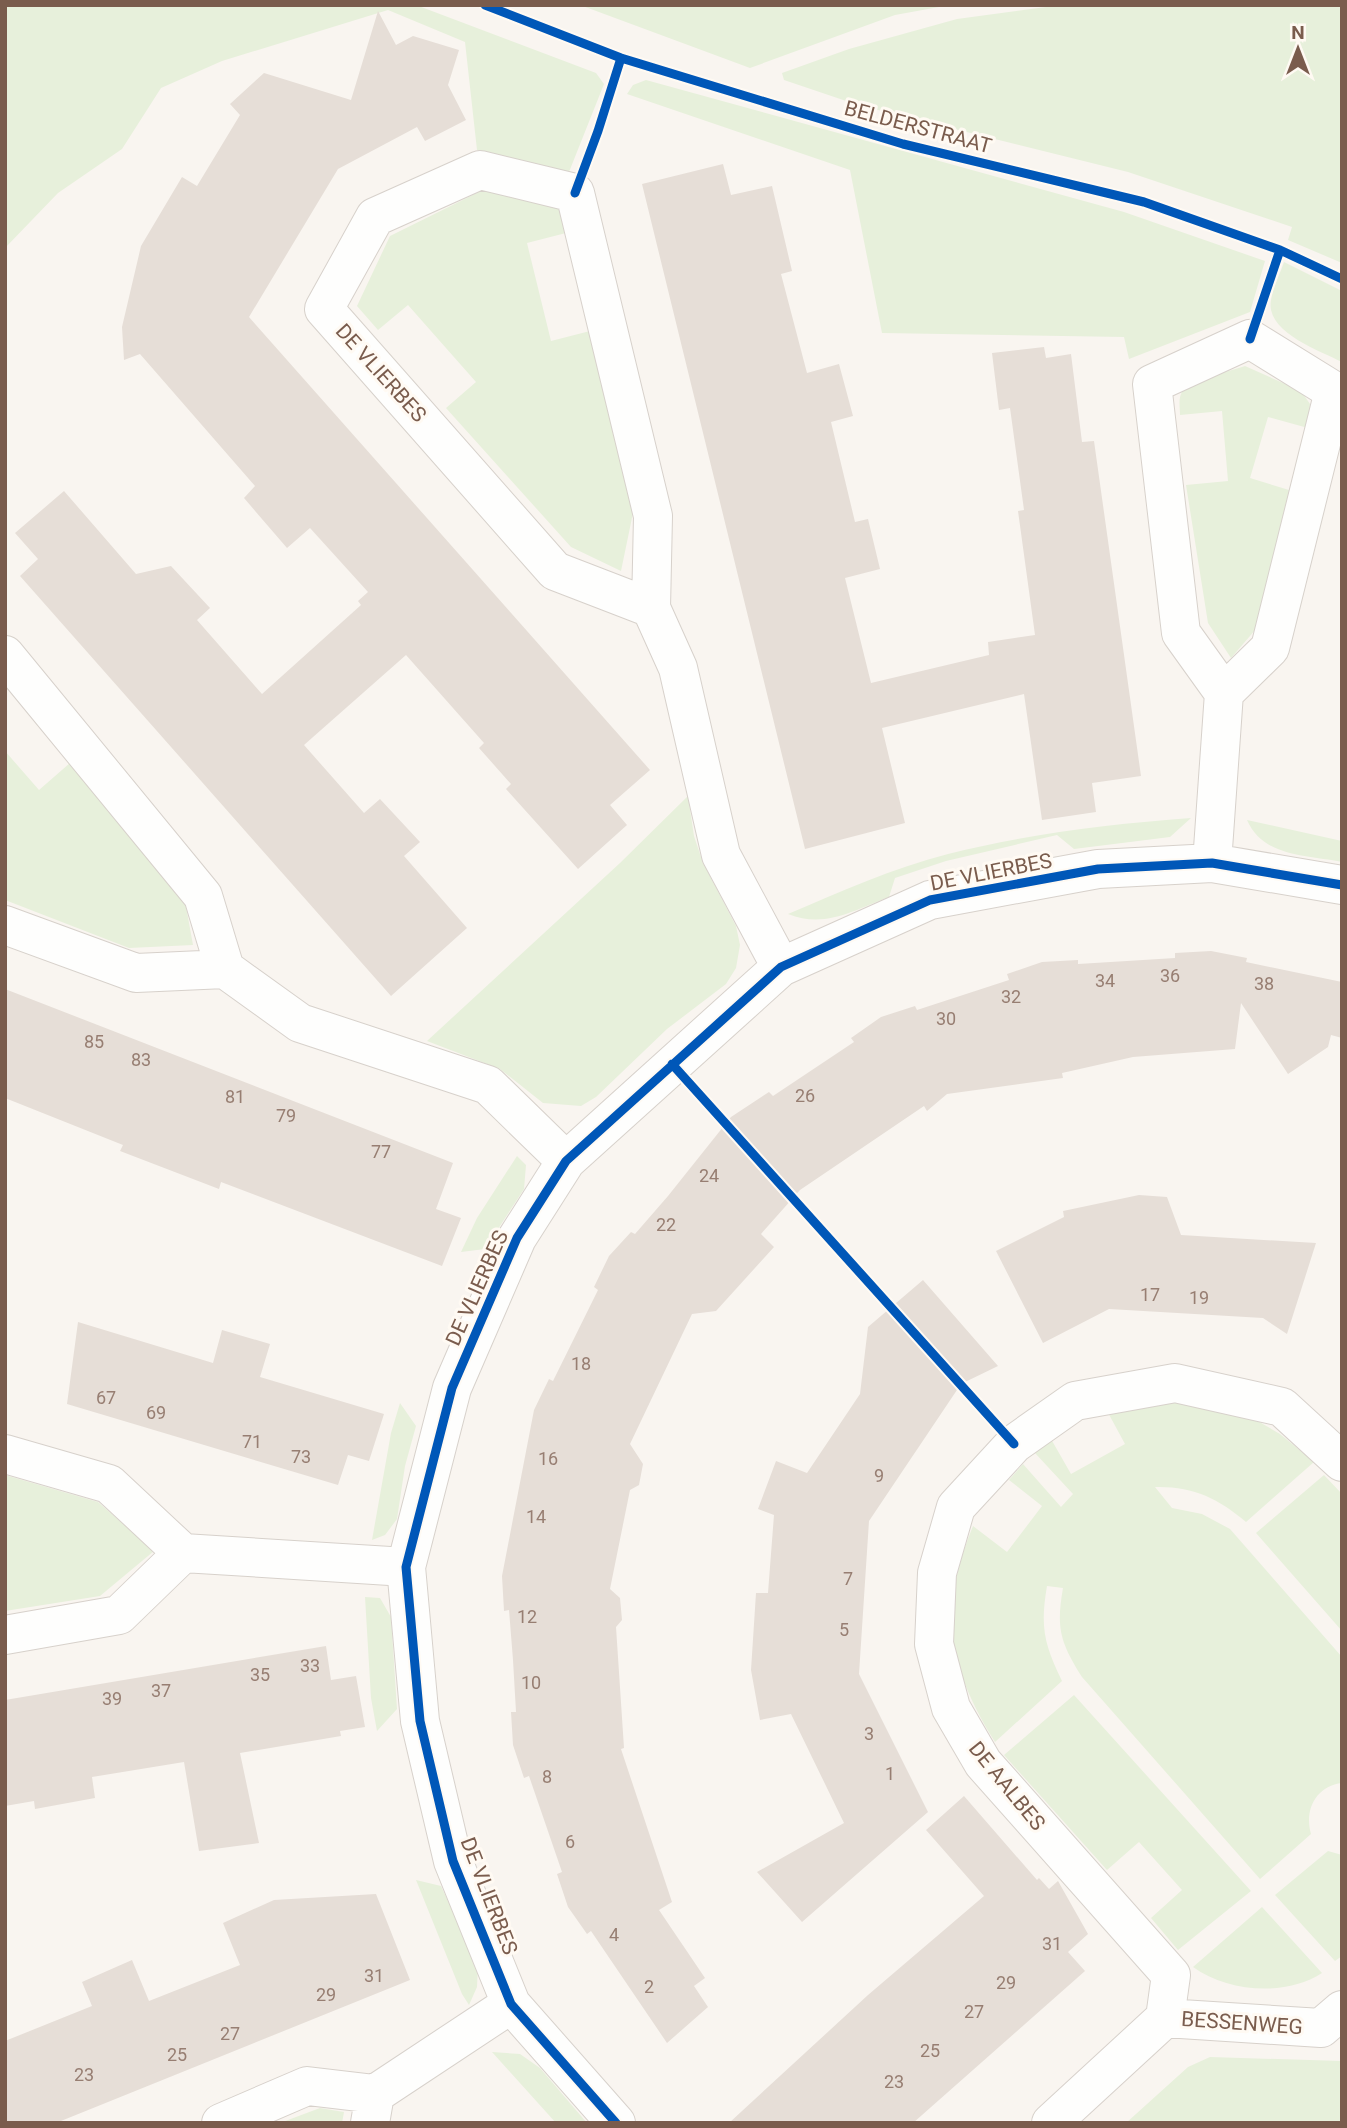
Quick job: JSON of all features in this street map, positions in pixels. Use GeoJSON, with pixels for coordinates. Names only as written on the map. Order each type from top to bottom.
{"type":"FeatureCollection","features":[{"type":"Feature","properties":{"kind":"street","name":"DE VLIERBES"},"geometry":{"type":"LineString","coordinates":[[651,608],[555,571],[324,309],[375,218],[480,170],[575,193],[653,516],[651,608],[678,667],[721,855],[781,967]]}},
{"type":"Feature","properties":{"kind":"street"},"geometry":{"type":"LineString","coordinates":[[1212,863],[1224,693],[1181,633],[1152,384],[1250,339],[1334,391],[1270,648],[1224,693]]}},
{"type":"Feature","properties":{"kind":"street"},"geometry":{"type":"LineString","coordinates":[[5,655],[203,896],[225,969],[300,1023],[488,1085],[566,1161]]}},
{"type":"Feature","properties":{"kind":"street","name":"DE VLIERBES"},"geometry":{"type":"LineString","coordinates":[[616,2123],[512,2004],[453,1861],[420,1721],[406,1567],[452,1388],[517,1238],[566,1161],[781,967],[930,900],[1098,869],[1212,863],[1342,885]]}},
{"type":"Feature","properties":{"kind":"street"},"geometry":{"type":"LineString","coordinates":[[5,925],[136,973],[225,969]]}},
{"type":"Feature","properties":{"kind":"street","name":"DE AALBES"},"geometry":{"type":"LineString","coordinates":[[1165,2018],[1171,1975],[983,1763],[951,1708],[934,1644],[937,1573],[956,1507],[1014,1444],[1075,1401],[1175,1383],[1282,1407],[1342,1461]]}},
{"type":"Feature","properties":{"kind":"street"},"geometry":{"type":"LineString","coordinates":[[5,1454],[109,1484],[183,1553],[406,1567]]}},
{"type":"Feature","properties":{"kind":"street"},"geometry":{"type":"LineString","coordinates":[[5,1635],[119,1615],[183,1553]]}},
{"type":"Feature","properties":{"kind":"street"},"geometry":{"type":"LineString","coordinates":[[221,2123],[307,2086],[373,2108],[512,2004]]}},
{"type":"Feature","properties":{"kind":"street","name":"BESSENWEG"},"geometry":{"type":"LineString","coordinates":[[1051,2123],[1165,2018],[1321,2028],[1342,2010]]}},
{"type":"Feature","properties":{"kind":"green space"},"geometry":{"type":"Polygon","coordinates":[[[5,5],[416,5],[596,73],[604,84],[569,172],[477,150],[465,42],[388,10],[222,61],[161,88],[122,149],[58,193],[5,248],[5,5]]]}},
{"type":"Feature","properties":{"kind":"green space"},"geometry":{"type":"Polygon","coordinates":[[[580,5],[950,5],[895,15],[750,68],[580,5]]]}},
{"type":"Feature","properties":{"kind":"green space"},"geometry":{"type":"Polygon","coordinates":[[[1061,5],[1342,5],[1342,263],[1288,240],[1292,227],[1128,172],[858,105],[784,80],[782,73],[849,49],[957,19],[1061,5]]]}},
{"type":"Feature","properties":{"kind":"green space"},"geometry":{"type":"Polygon","coordinates":[[[646,80],[1124,212],[1265,261],[1250,312],[1129,359],[1124,337],[882,333],[850,170],[627,94],[633,85],[646,80]]]}},
{"type":"Feature","properties":{"kind":"green space"},"geometry":{"type":"Polygon","coordinates":[[[489,187],[559,206],[566,233],[527,243],[551,341],[590,331],[633,513],[621,571],[571,547],[446,408],[476,382],[408,305],[378,330],[357,306],[390,236],[489,187]]]}},
{"type":"Feature","properties":{"kind":"green space"},"geometry":{"type":"Polygon","coordinates":[[[1284,262],[1342,291],[1342,362],[1308,346],[1276,322],[1271,311],[1271,300],[1284,262]]]}},
{"type":"Feature","properties":{"kind":"green space"},"geometry":{"type":"Polygon","coordinates":[[[1245,366],[1301,391],[1310,404],[1308,428],[1268,417],[1250,478],[1289,490],[1256,629],[1231,658],[1208,623],[1186,485],[1228,481],[1222,411],[1180,415],[1180,400],[1182,392],[1193,384],[1245,366]]]}},
{"type":"Feature","properties":{"kind":"green space"},"geometry":{"type":"Polygon","coordinates":[[[5,751],[39,790],[70,763],[183,890],[193,945],[129,948],[5,900],[5,751]]]}},
{"type":"Feature","properties":{"kind":"green space"},"geometry":{"type":"Polygon","coordinates":[[[688,796],[694,836],[703,863],[736,926],[740,945],[736,968],[726,984],[667,1029],[596,1097],[581,1106],[543,1103],[500,1069],[427,1041],[620,863],[688,796]]]}},
{"type":"Feature","properties":{"kind":"green space"},"geometry":{"type":"Polygon","coordinates":[[[1191,818],[1170,837],[1074,849],[1057,835],[946,861],[895,878],[889,897],[851,912],[814,920],[788,914],[887,873],[948,854],[1069,831],[1191,818]]]}},
{"type":"Feature","properties":{"kind":"green space"},"geometry":{"type":"Polygon","coordinates":[[[1247,820],[1342,841],[1342,862],[1275,848],[1254,832],[1247,820]]]}},
{"type":"Feature","properties":{"kind":"green space"},"geometry":{"type":"Polygon","coordinates":[[[517,1156],[526,1165],[524,1189],[485,1249],[461,1252],[477,1218],[517,1156]]]}},
{"type":"Feature","properties":{"kind":"green space"},"geometry":{"type":"Polygon","coordinates":[[[1153,1399],[1242,1412],[1280,1434],[1314,1462],[1246,1522],[1225,1506],[1204,1495],[1181,1489],[1155,1487],[1172,1508],[1202,1514],[1230,1529],[1342,1657],[1342,1783],[1319,1794],[1309,1816],[1311,1834],[1260,1879],[1082,1677],[1064,1644],[1060,1625],[1063,1588],[1047,1586],[1044,1613],[1047,1645],[1062,1681],[995,1742],[966,1687],[958,1662],[952,1612],[955,1585],[973,1526],[1007,1552],[1042,1506],[1009,1480],[1023,1464],[1061,1507],[1073,1494],[1035,1453],[1051,1439],[1071,1474],[1125,1444],[1106,1409],[1153,1399]]]}},
{"type":"Feature","properties":{"kind":"green space"},"geometry":{"type":"Polygon","coordinates":[[[400,1403],[416,1426],[405,1466],[397,1519],[385,1535],[372,1540],[391,1433],[400,1403]]]}},
{"type":"Feature","properties":{"kind":"green space"},"geometry":{"type":"Polygon","coordinates":[[[5,1475],[98,1502],[154,1551],[100,1596],[5,1611],[5,1475]]]}},
{"type":"Feature","properties":{"kind":"green space"},"geometry":{"type":"Polygon","coordinates":[[[1324,1475],[1342,1494],[1342,1631],[1256,1533],[1324,1475]]]}},
{"type":"Feature","properties":{"kind":"green space"},"geometry":{"type":"Polygon","coordinates":[[[365,1597],[380,1598],[391,1617],[397,1709],[377,1731],[371,1698],[365,1597]]]}},
{"type":"Feature","properties":{"kind":"green space"},"geometry":{"type":"Polygon","coordinates":[[[1074,1695],[1251,1891],[1178,1950],[1151,1918],[1182,1890],[1139,1842],[1107,1870],[1004,1755],[1074,1695]]]}},
{"type":"Feature","properties":{"kind":"green space"},"geometry":{"type":"Polygon","coordinates":[[[1328,1851],[1342,1855],[1342,1956],[1335,1961],[1275,1895],[1328,1851]]]}},
{"type":"Feature","properties":{"kind":"green space"},"geometry":{"type":"Polygon","coordinates":[[[416,1880],[441,1886],[478,1966],[477,1987],[469,2005],[462,1994],[416,1880]]]}},
{"type":"Feature","properties":{"kind":"green space"},"geometry":{"type":"Polygon","coordinates":[[[1262,1907],[1322,1973],[1291,1986],[1257,1988],[1223,1982],[1193,1967],[1262,1907]]]}},
{"type":"Feature","properties":{"kind":"green space"},"geometry":{"type":"Polygon","coordinates":[[[492,2052],[520,2054],[540,2068],[587,2123],[556,2123],[492,2052]]]}},
{"type":"Feature","properties":{"kind":"green space"},"geometry":{"type":"Polygon","coordinates":[[[1210,2057],[1342,2061],[1342,2123],[1126,2123],[1188,2067],[1210,2057]]]}},
{"type":"Feature","properties":{"kind":"green space"},"geometry":{"type":"Polygon","coordinates":[[[320,2108],[344,2112],[342,2123],[280,2123],[320,2108]]]}},
{"type":"Feature","properties":{"kind":"building"},"geometry":{"type":"Polygon","coordinates":[[[378,11],[396,45],[413,36],[459,50],[448,85],[466,120],[425,141],[417,127],[338,169],[249,317],[650,770],[610,805],[627,825],[578,869],[506,789],[511,784],[479,748],[484,743],[406,655],[304,745],[364,813],[380,799],[420,842],[404,856],[467,928],[391,996],[20,576],[38,559],[15,533],[64,491],[136,574],[171,566],[210,608],[197,620],[262,694],[361,605],[358,601],[368,592],[310,528],[287,548],[244,498],[255,486],[140,354],[124,360],[122,327],[141,246],[182,177],[197,186],[240,115],[230,104],[264,73],[351,100],[378,11]]]}},
{"type":"Feature","properties":{"kind":"building"},"geometry":{"type":"Polygon","coordinates":[[[723,164],[731,195],[772,186],[792,271],[781,274],[807,373],[839,364],[853,416],[831,422],[855,522],[868,519],[880,569],[845,578],[871,683],[989,655],[988,642],[1035,635],[1018,511],[1024,510],[1010,408],[999,410],[992,353],[1044,347],[1046,358],[1071,354],[1082,442],[1094,441],[1141,776],[1092,783],[1096,812],[1042,820],[1024,694],[882,728],[905,823],[805,849],[642,184],[723,164]]]}},
{"type":"Feature","properties":{"kind":"building"},"geometry":{"type":"Polygon","coordinates":[[[1211,951],[1247,958],[1246,962],[1342,982],[1342,1038],[1331,1035],[1328,1047],[1288,1074],[1241,1003],[1235,1049],[1133,1057],[1062,1073],[1063,1078],[947,1094],[927,1111],[924,1106],[800,1190],[761,1234],[774,1247],[716,1311],[692,1314],[630,1444],[643,1464],[639,1485],[630,1490],[610,1589],[620,1598],[622,1620],[616,1627],[624,1748],[621,1749],[672,1902],[659,1910],[705,1978],[694,1986],[708,2007],[667,2043],[591,1931],[587,1934],[568,1907],[557,1874],[562,1872],[529,1776],[524,1778],[513,1745],[511,1712],[516,1712],[513,1660],[509,1610],[504,1611],[502,1576],[534,1410],[549,1379],[553,1381],[598,1290],[594,1287],[609,1256],[631,1232],[635,1234],[731,1117],[769,1092],[773,1096],[854,1042],[851,1038],[881,1017],[915,1006],[917,1010],[1009,980],[1007,974],[1042,962],[1078,960],[1078,964],[1175,958],[1175,953],[1211,951]]]}},
{"type":"Feature","properties":{"kind":"building"},"geometry":{"type":"Polygon","coordinates":[[[5,989],[453,1163],[436,1209],[461,1218],[442,1266],[221,1182],[219,1189],[120,1151],[123,1145],[5,1098],[5,989]]]}},
{"type":"Feature","properties":{"kind":"building"},"geometry":{"type":"Polygon","coordinates":[[[1139,1195],[1167,1197],[1181,1235],[1316,1243],[1287,1334],[1263,1318],[1109,1309],[1043,1343],[996,1251],[1064,1217],[1063,1211],[1139,1195]]]}},
{"type":"Feature","properties":{"kind":"building"},"geometry":{"type":"Polygon","coordinates":[[[923,1280],[998,1366],[961,1384],[869,1521],[859,1674],[928,1812],[802,1922],[757,1872],[844,1823],[791,1714],[760,1720],[751,1670],[756,1593],[768,1593],[774,1515],[758,1509],[776,1461],[807,1473],[860,1394],[868,1327],[923,1280]]]}},
{"type":"Feature","properties":{"kind":"building"},"geometry":{"type":"Polygon","coordinates":[[[78,1322],[213,1363],[222,1330],[270,1344],[260,1377],[384,1414],[369,1461],[348,1455],[338,1485],[67,1404],[78,1322]]]}},
{"type":"Feature","properties":{"kind":"building"},"geometry":{"type":"Polygon","coordinates":[[[326,1646],[331,1680],[356,1676],[365,1727],[340,1731],[341,1736],[240,1753],[259,1843],[199,1851],[184,1762],[92,1777],[95,1798],[35,1809],[34,1801],[5,1806],[5,1700],[326,1646]]]}},
{"type":"Feature","properties":{"kind":"building"},"geometry":{"type":"Polygon","coordinates":[[[964,1796],[1037,1880],[1039,1878],[1049,1889],[1058,1881],[1088,1934],[1068,1952],[1085,1971],[913,2123],[729,2123],[868,1995],[984,1896],[926,1830],[964,1796]]]}},
{"type":"Feature","properties":{"kind":"building"},"geometry":{"type":"Polygon","coordinates":[[[376,1894],[410,1980],[56,2123],[5,2123],[5,2041],[92,2006],[82,1982],[132,1960],[149,2001],[240,1965],[223,1923],[274,1900],[376,1894]]]}},
{"type":"Feature","properties":{"kind":"cycle path","name":"BELDERSTRAAT"},"geometry":{"type":"LineString","coordinates":[[485,5],[621,58],[903,144],[1144,202],[1280,250],[1342,279]]}},
{"type":"Feature","properties":{"kind":"cycle path"},"geometry":{"type":"LineString","coordinates":[[575,193],[621,58]]}},
{"type":"Feature","properties":{"kind":"cycle path"},"geometry":{"type":"LineString","coordinates":[[1250,339],[1280,250]]}},
{"type":"Feature","properties":{"kind":"cycle path"},"geometry":{"type":"LineString","coordinates":[[616,2123],[511,2004],[453,1861],[420,1721],[406,1567],[452,1388],[517,1238],[566,1161],[781,967],[930,900],[1098,869],[1212,863],[1342,885]]}},
{"type":"Feature","properties":{"kind":"cycle path"},"geometry":{"type":"LineString","coordinates":[[672,1064],[1014,1444]]}}]}
